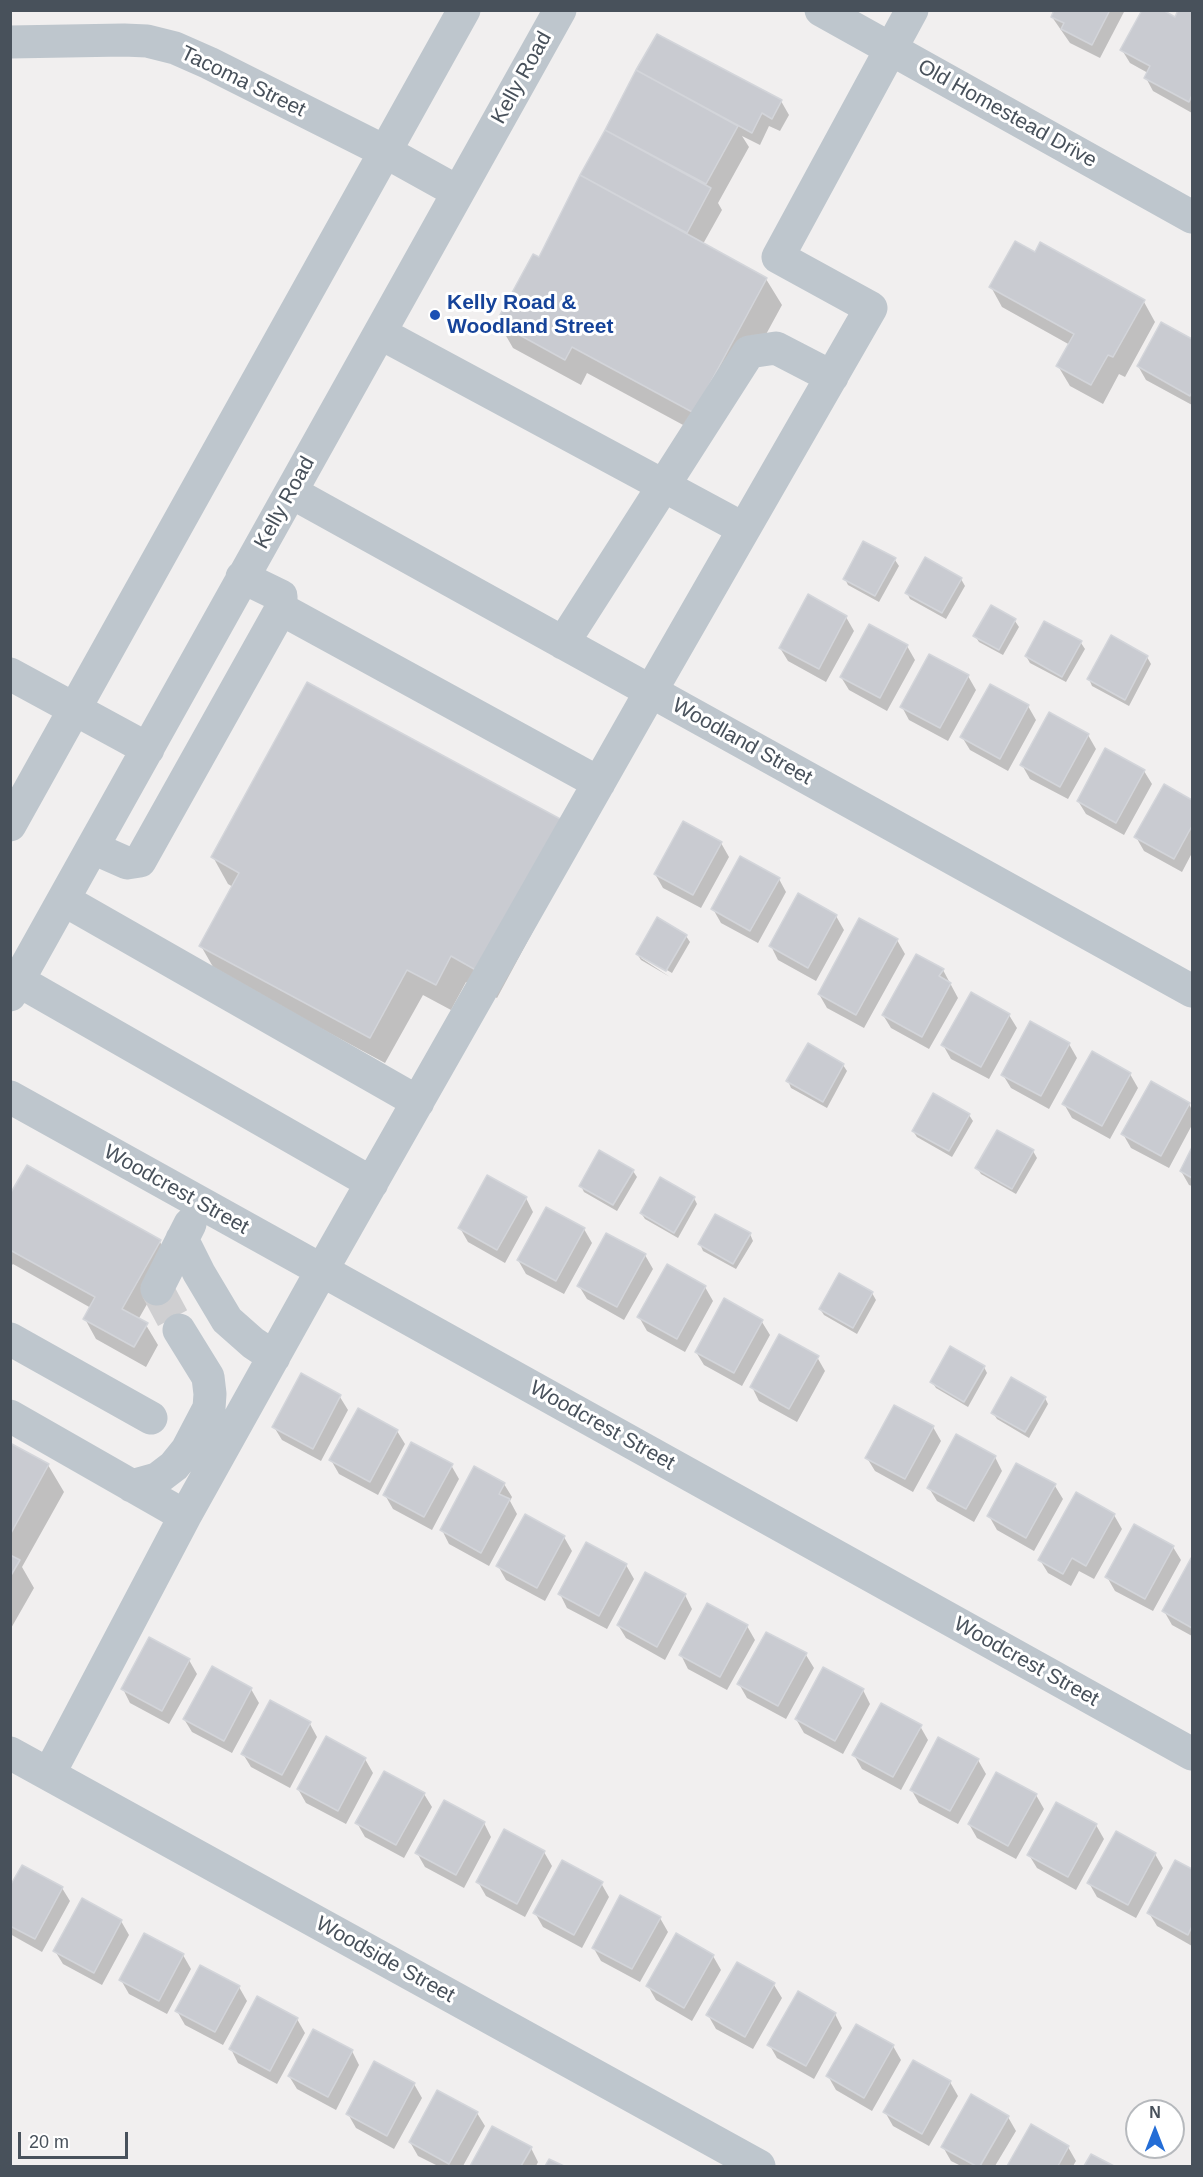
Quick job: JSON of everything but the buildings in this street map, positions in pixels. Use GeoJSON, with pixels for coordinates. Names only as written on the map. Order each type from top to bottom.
{"type":"FeatureCollection","features":[{"type":"Feature","properties":{"kind":"street"},"geometry":{"type":"LineString","coordinates":[[10,825],[464,10]]}},
{"type":"Feature","properties":{"kind":"street","name":"Kelly Road"},"geometry":{"type":"LineString","coordinates":[[15,988],[560,10]]}},
{"type":"Feature","properties":{"kind":"street","name":"Old Homestead Drive"},"geometry":{"type":"LineString","coordinates":[[821,10],[1192,217]]}},
{"type":"Feature","properties":{"kind":"street"},"geometry":{"type":"LineString","coordinates":[[23,1766],[185,1516],[322,1270],[871,308],[778,257],[912,10]]}},
{"type":"Feature","properties":{"kind":"street","name":"Tacoma Street"},"geometry":{"type":"LineString","coordinates":[[10,42],[124,40],[147,41],[175,48],[386,152],[458,192]]}},
{"type":"Feature","properties":{"kind":"street"},"geometry":{"type":"LineString","coordinates":[[380,333],[744,529]]}},
{"type":"Feature","properties":{"kind":"street"},"geometry":{"type":"LineString","coordinates":[[563,643],[749,352],[776,348],[832,377]]}},
{"type":"Feature","properties":{"kind":"street","name":"Woodland Street"},"geometry":{"type":"LineString","coordinates":[[291,492],[1192,991]]}},
{"type":"Feature","properties":{"kind":"street"},"geometry":{"type":"LineString","coordinates":[[93,848],[127,863],[140,861],[281,609],[281,596],[242,577]]}},
{"type":"Feature","properties":{"kind":"street"},"geometry":{"type":"LineString","coordinates":[[281,609],[599,783]]}},
{"type":"Feature","properties":{"kind":"street"},"geometry":{"type":"LineString","coordinates":[[10,674],[148,749]]}},
{"type":"Feature","properties":{"kind":"street"},"geometry":{"type":"LineString","coordinates":[[64,900],[418,1102]]}},
{"type":"Feature","properties":{"kind":"street"},"geometry":{"type":"LineString","coordinates":[[15,988],[372,1183]]}},
{"type":"Feature","properties":{"kind":"street","name":"Woodcrest Street"},"geometry":{"type":"LineString","coordinates":[[10,1098],[1192,1754]]}},
{"type":"Feature","properties":{"kind":"street"},"geometry":{"type":"LineString","coordinates":[[157,1289],[201,1204]]}},
{"type":"Feature","properties":{"kind":"street"},"geometry":{"type":"LineString","coordinates":[[182,1239],[199,1273],[228,1320],[253,1343],[274,1357]]}},
{"type":"Feature","properties":{"kind":"street"},"geometry":{"type":"LineString","coordinates":[[132,1486],[157,1479],[174,1466],[187,1450],[208,1408],[210,1394],[208,1377],[179,1330]]}},
{"type":"Feature","properties":{"kind":"street"},"geometry":{"type":"LineString","coordinates":[[10,1339],[151,1418]]}},
{"type":"Feature","properties":{"kind":"street"},"geometry":{"type":"LineString","coordinates":[[10,1416],[185,1516]]}},
{"type":"Feature","properties":{"kind":"street","name":"Woodside Street"},"geometry":{"type":"LineString","coordinates":[[23,1766],[759,2166]]}},
{"type":"Feature","properties":{"kind":"tunnel"},"geometry":{"type":"LineString","coordinates":[[157,1289],[179,1330]]}},
{"type":"Feature","properties":{"kind":"place","name":"Kelly Road & Woodland Street"},"geometry":{"type":"Point","coordinates":[435,315]}}]}
